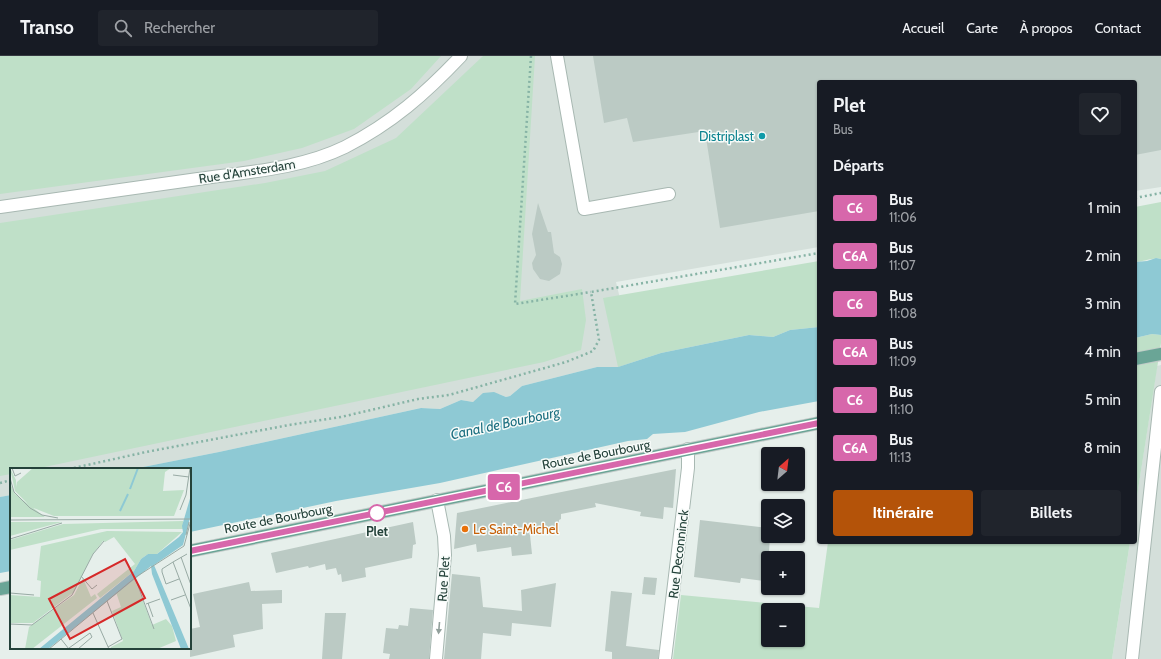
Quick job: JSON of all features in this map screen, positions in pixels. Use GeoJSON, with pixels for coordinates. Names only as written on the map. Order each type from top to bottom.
{"type":"FeatureCollection","features":[{"type":"Feature","properties":{"kind":"main road"},"geometry":{"type":"LineString","coordinates":[[1137,359],[1161,354]]}},
{"type":"Feature","properties":{"kind":"main road","name":"Route de Bourbourg"},"geometry":{"type":"LineString","coordinates":[[191,551],[817,423]]}},
{"type":"Feature","properties":{"kind":"main road"},"geometry":{"type":"LineString","coordinates":[[0,589],[10,587]]}},
{"type":"Feature","properties":{"kind":"street","name":"Rue d'Amsterdam"},"geometry":{"type":"LineString","coordinates":[[0,207],[257,171],[319,158],[344,147],[392,120],[428,91],[461,56]]}},
{"type":"Feature","properties":{"kind":"street"},"geometry":{"type":"LineString","coordinates":[[557,56],[584,209],[669,194]]}},
{"type":"Feature","properties":{"kind":"street"},"geometry":{"type":"LineString","coordinates":[[1132,659],[1161,392]]}},
{"type":"Feature","properties":{"kind":"street","name":"Rue Deconninck"},"geometry":{"type":"LineString","coordinates":[[665,659],[688,468],[688,450]]}},
{"type":"Feature","properties":{"kind":"street","name":"Rue Plet"},"geometry":{"type":"LineString","coordinates":[[436,659],[445,545],[437,500]]}},
{"type":"Feature","properties":{"kind":"path"},"geometry":{"type":"LineString","coordinates":[[531,56],[515,304],[817,253]]}},
{"type":"Feature","properties":{"kind":"path"},"geometry":{"type":"LineString","coordinates":[[1137,198],[1161,193]]}},
{"type":"Feature","properties":{"kind":"path"},"geometry":{"type":"LineString","coordinates":[[74,468],[146,452],[289,425],[341,417],[418,399],[449,394],[566,362],[593,350],[599,340],[591,292]]}},
{"type":"Feature","properties":{"kind":"path"},"geometry":{"type":"LineString","coordinates":[[0,483],[10,480]]}},
{"type":"Feature","properties":{"kind":"shaded area"},"geometry":{"type":"Polygon","coordinates":[[[0,56],[1161,56],[1161,187],[1137,191],[1137,80],[817,80],[817,247],[616,282],[635,361],[618,367],[597,367],[522,386],[510,396],[506,397],[499,394],[473,402],[461,400],[440,409],[421,408],[138,468],[10,468],[10,495],[0,497],[0,56]]]}},
{"type":"Feature","properties":{"kind":"shaded area"},"geometry":{"type":"Polygon","coordinates":[[[1161,365],[1161,659],[1112,659],[1130,544],[1137,544],[1137,496],[1157,366],[1161,365]]]}},
{"type":"Feature","properties":{"kind":"green space"},"geometry":{"type":"Polygon","coordinates":[[[0,56],[441,56],[411,89],[354,129],[302,148],[244,161],[0,194],[0,56]]]}},
{"type":"Feature","properties":{"kind":"green space"},"geometry":{"type":"Polygon","coordinates":[[[483,56],[535,56],[520,301],[582,289],[586,320],[581,350],[544,362],[40,468],[10,468],[10,474],[0,476],[0,223],[265,183],[325,171],[396,138],[483,56]]]}},
{"type":"Feature","properties":{"kind":"green space"},"geometry":{"type":"Polygon","coordinates":[[[1161,202],[1161,259],[1137,262],[1137,207],[1161,202]]]}},
{"type":"Feature","properties":{"kind":"green space"},"geometry":{"type":"Polygon","coordinates":[[[817,261],[817,327],[790,330],[773,337],[749,335],[661,353],[618,367],[603,298],[817,261]]]}},
{"type":"Feature","properties":{"kind":"green space"},"geometry":{"type":"Polygon","coordinates":[[[1152,334],[1161,335],[1137,496],[1137,338],[1152,334]]]}},
{"type":"Feature","properties":{"kind":"green space"},"geometry":{"type":"Polygon","coordinates":[[[828,544],[1130,544],[1112,659],[673,659],[681,595],[766,603],[761,603],[761,647],[805,647],[805,607],[819,608],[828,544]]]}},
{"type":"Feature","properties":{"kind":"water"},"geometry":{"type":"Polygon","coordinates":[[[1156,258],[1161,259],[1161,335],[1152,334],[1137,338],[1137,262],[1156,258]]]}},
{"type":"Feature","properties":{"kind":"water","name":"Canal de Bourbourg"},"geometry":{"type":"Polygon","coordinates":[[[817,327],[817,401],[759,412],[685,432],[653,434],[647,439],[628,441],[440,483],[336,501],[191,532],[191,468],[138,468],[421,408],[440,409],[461,400],[473,402],[483,393],[494,392],[506,397],[510,396],[522,386],[597,367],[618,367],[661,353],[749,335],[773,337],[790,330],[817,327]]]}},
{"type":"Feature","properties":{"kind":"water"},"geometry":{"type":"Polygon","coordinates":[[[10,495],[10,571],[0,573],[0,497],[10,495]]]}},
{"type":"Feature","properties":{"kind":"building","name":"Distriplast"},"geometry":{"type":"Polygon","coordinates":[[[593,56],[1161,56],[1161,150],[1137,155],[1137,80],[817,80],[817,211],[720,228],[705,131],[633,142],[627,118],[604,123],[593,56]]]}},
{"type":"Feature","properties":{"kind":"building"},"geometry":{"type":"Polygon","coordinates":[[[538,203],[548,232],[551,232],[554,253],[560,257],[562,264],[560,274],[549,281],[540,279],[533,269],[532,263],[536,255],[532,234],[538,203]]]}},
{"type":"Feature","properties":{"kind":"building"},"geometry":{"type":"Polygon","coordinates":[[[676,469],[673,508],[664,507],[663,519],[640,516],[641,512],[595,503],[596,507],[561,514],[559,527],[532,531],[533,535],[530,535],[532,554],[512,556],[511,547],[477,552],[476,544],[454,549],[457,513],[676,469]]]}},
{"type":"Feature","properties":{"kind":"building"},"geometry":{"type":"Polygon","coordinates":[[[700,520],[761,527],[761,543],[770,543],[769,551],[761,551],[761,580],[741,578],[740,583],[694,577],[700,520]]]}},
{"type":"Feature","properties":{"kind":"building"},"geometry":{"type":"Polygon","coordinates":[[[413,522],[416,544],[413,545],[412,558],[365,568],[366,577],[342,582],[341,574],[338,575],[336,568],[326,570],[325,564],[276,573],[271,553],[413,522]]]}},
{"type":"Feature","properties":{"kind":"building"},"geometry":{"type":"Polygon","coordinates":[[[452,574],[480,577],[483,607],[522,611],[521,590],[556,583],[551,627],[512,623],[511,636],[483,633],[481,659],[444,659],[452,574]]]}},
{"type":"Feature","properties":{"kind":"building"},"geometry":{"type":"Polygon","coordinates":[[[644,577],[657,578],[655,595],[642,594],[644,577]]]}},
{"type":"Feature","properties":{"kind":"building"},"geometry":{"type":"Polygon","coordinates":[[[249,582],[251,591],[282,590],[282,603],[262,604],[263,629],[233,635],[235,647],[190,657],[191,629],[200,627],[193,594],[249,582]]]}},
{"type":"Feature","properties":{"kind":"building"},"geometry":{"type":"Polygon","coordinates":[[[611,591],[632,593],[626,646],[659,650],[658,659],[612,659],[612,652],[605,651],[611,591]]]}},
{"type":"Feature","properties":{"kind":"building"},"geometry":{"type":"Polygon","coordinates":[[[410,608],[433,610],[429,659],[389,659],[390,654],[383,653],[386,628],[398,629],[399,625],[408,626],[410,608]]]}},
{"type":"Feature","properties":{"kind":"building"},"geometry":{"type":"Polygon","coordinates":[[[325,613],[346,613],[342,659],[322,659],[325,613]]]}},
{"type":"Feature","properties":{"kind":"bus line","name":"C6"},"geometry":{"type":"LineString","coordinates":[[191,551],[817,423]]}},
{"type":"Feature","properties":{"kind":"place","name":"Distriplast"},"geometry":{"type":"Point","coordinates":[762,136]}},
{"type":"Feature","properties":{"kind":"place","name":"Plet"},"geometry":{"type":"Point","coordinates":[377,513]}},
{"type":"Feature","properties":{"kind":"place","name":"Le Saint-Michel"},"geometry":{"type":"Point","coordinates":[465,529]}}]}
